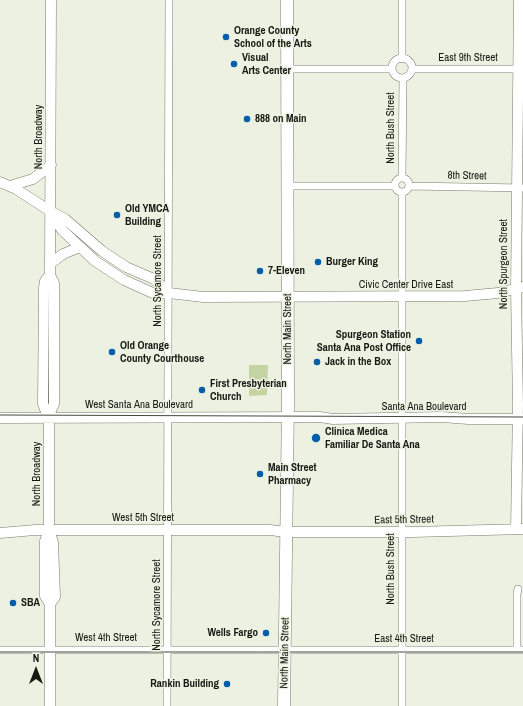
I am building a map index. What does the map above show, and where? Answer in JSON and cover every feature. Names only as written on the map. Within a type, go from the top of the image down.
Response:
[{"type":"main road","name":"North Broadway","points":[[50,706],[50,604],[55,596],[53,542],[49,530],[48,417],[43,404],[43,364],[44,288],[45,281],[50,275],[51,0]]},
{"type":"main road","name":"North Main Street","points":[[284,706],[288,418],[287,0]]},
{"type":"main road","name":"North Spurgeon Street","points":[[519,0],[521,69],[519,288],[520,529]]},
{"type":"main road","points":[[10,186],[33,178],[50,165]]},
{"type":"main road","points":[[0,182],[10,186],[50,212],[65,219],[102,251],[126,267],[154,279],[169,293]]},
{"type":"main road","name":"Civic Center Drive East","points":[[50,212],[62,230],[95,261],[124,280],[155,294],[169,293],[203,297],[465,296],[498,293],[519,288]]},
{"type":"main road","points":[[50,264],[63,254],[80,247]]},
{"type":"main road","name":"Santa Ana Boulevard","points":[[326,418],[442,417],[468,419],[520,419]]},
{"type":"main road","name":"West Santa Ana Boulevard","points":[[0,418],[326,418]]},
{"type":"main road","name":"East 5th Street","points":[[286,532],[402,532],[520,529]]},
{"type":"main road","name":"West 5th Street","points":[[0,533],[49,530],[270,530],[286,532]]},
{"type":"street","name":"North Sycamore Street","points":[[167,706],[169,0]]},
{"type":"street","points":[[402,0],[402,59]]},
{"type":"street","points":[[399,59],[402,59],[408,60],[412,66],[412,69],[408,76],[402,78],[395,75],[392,69],[394,63],[399,59]]},
{"type":"street","points":[[287,69],[392,69]]},
{"type":"street","name":"East 9th Street","points":[[412,69],[521,69]]},
{"type":"street","name":"North Bush Street","points":[[402,78],[402,178]]},
{"type":"street","points":[[402,178],[407,179],[410,186],[406,192],[402,193],[397,190],[395,186],[398,180],[402,178]]},
{"type":"street","points":[[288,186],[395,186]]},
{"type":"street","name":"8th Street","points":[[410,186],[520,187]]},
{"type":"street","name":"North Bush Street","points":[[402,193],[402,706]]},
{"type":"street","points":[[518,589],[520,650]]},
{"type":"street","name":"West 4th Street","points":[[0,650],[285,650]]},
{"type":"street","name":"East 4th Street","points":[[285,650],[520,650]]},
{"type":"green space","points":[[249,365],[268,365],[267,395],[249,396]]},
{"type":"tram line","points":[[0,415],[523,417]]},
{"type":"tram line","points":[[0,652],[523,652]]},
{"type":"place","name":"Orange County School of the Arts","points":[[226,37]]},
{"type":"place","name":"Visual Arts Center","points":[[234,64]]},
{"type":"place","name":"888 on Main","points":[[247,119]]},
{"type":"place","name":"Old YMCA Building","points":[[117,215]]},
{"type":"place","name":"Burger King","points":[[318,262]]},
{"type":"place","name":"7-Eleven","points":[[260,271]]},
{"type":"place","name":"Spurgeon Station Santa Ana Post Office","points":[[419,341]]},
{"type":"place","name":"Old Orange County Courthouse","points":[[112,352]]},
{"type":"place","name":"Jack in the Box","points":[[317,362]]},
{"type":"place","name":"First Presbyterian Church","points":[[202,390]]},
{"type":"place","name":"Clinica Medica Familiar De Santa Ana","points":[[316,438]]},
{"type":"place","name":"Main Street Pharmacy","points":[[260,474]]},
{"type":"place","name":"SBA","points":[[13,603]]},
{"type":"place","name":"Wells Fargo","points":[[266,633]]},
{"type":"place","name":"Rankin Building","points":[[227,684]]}]
